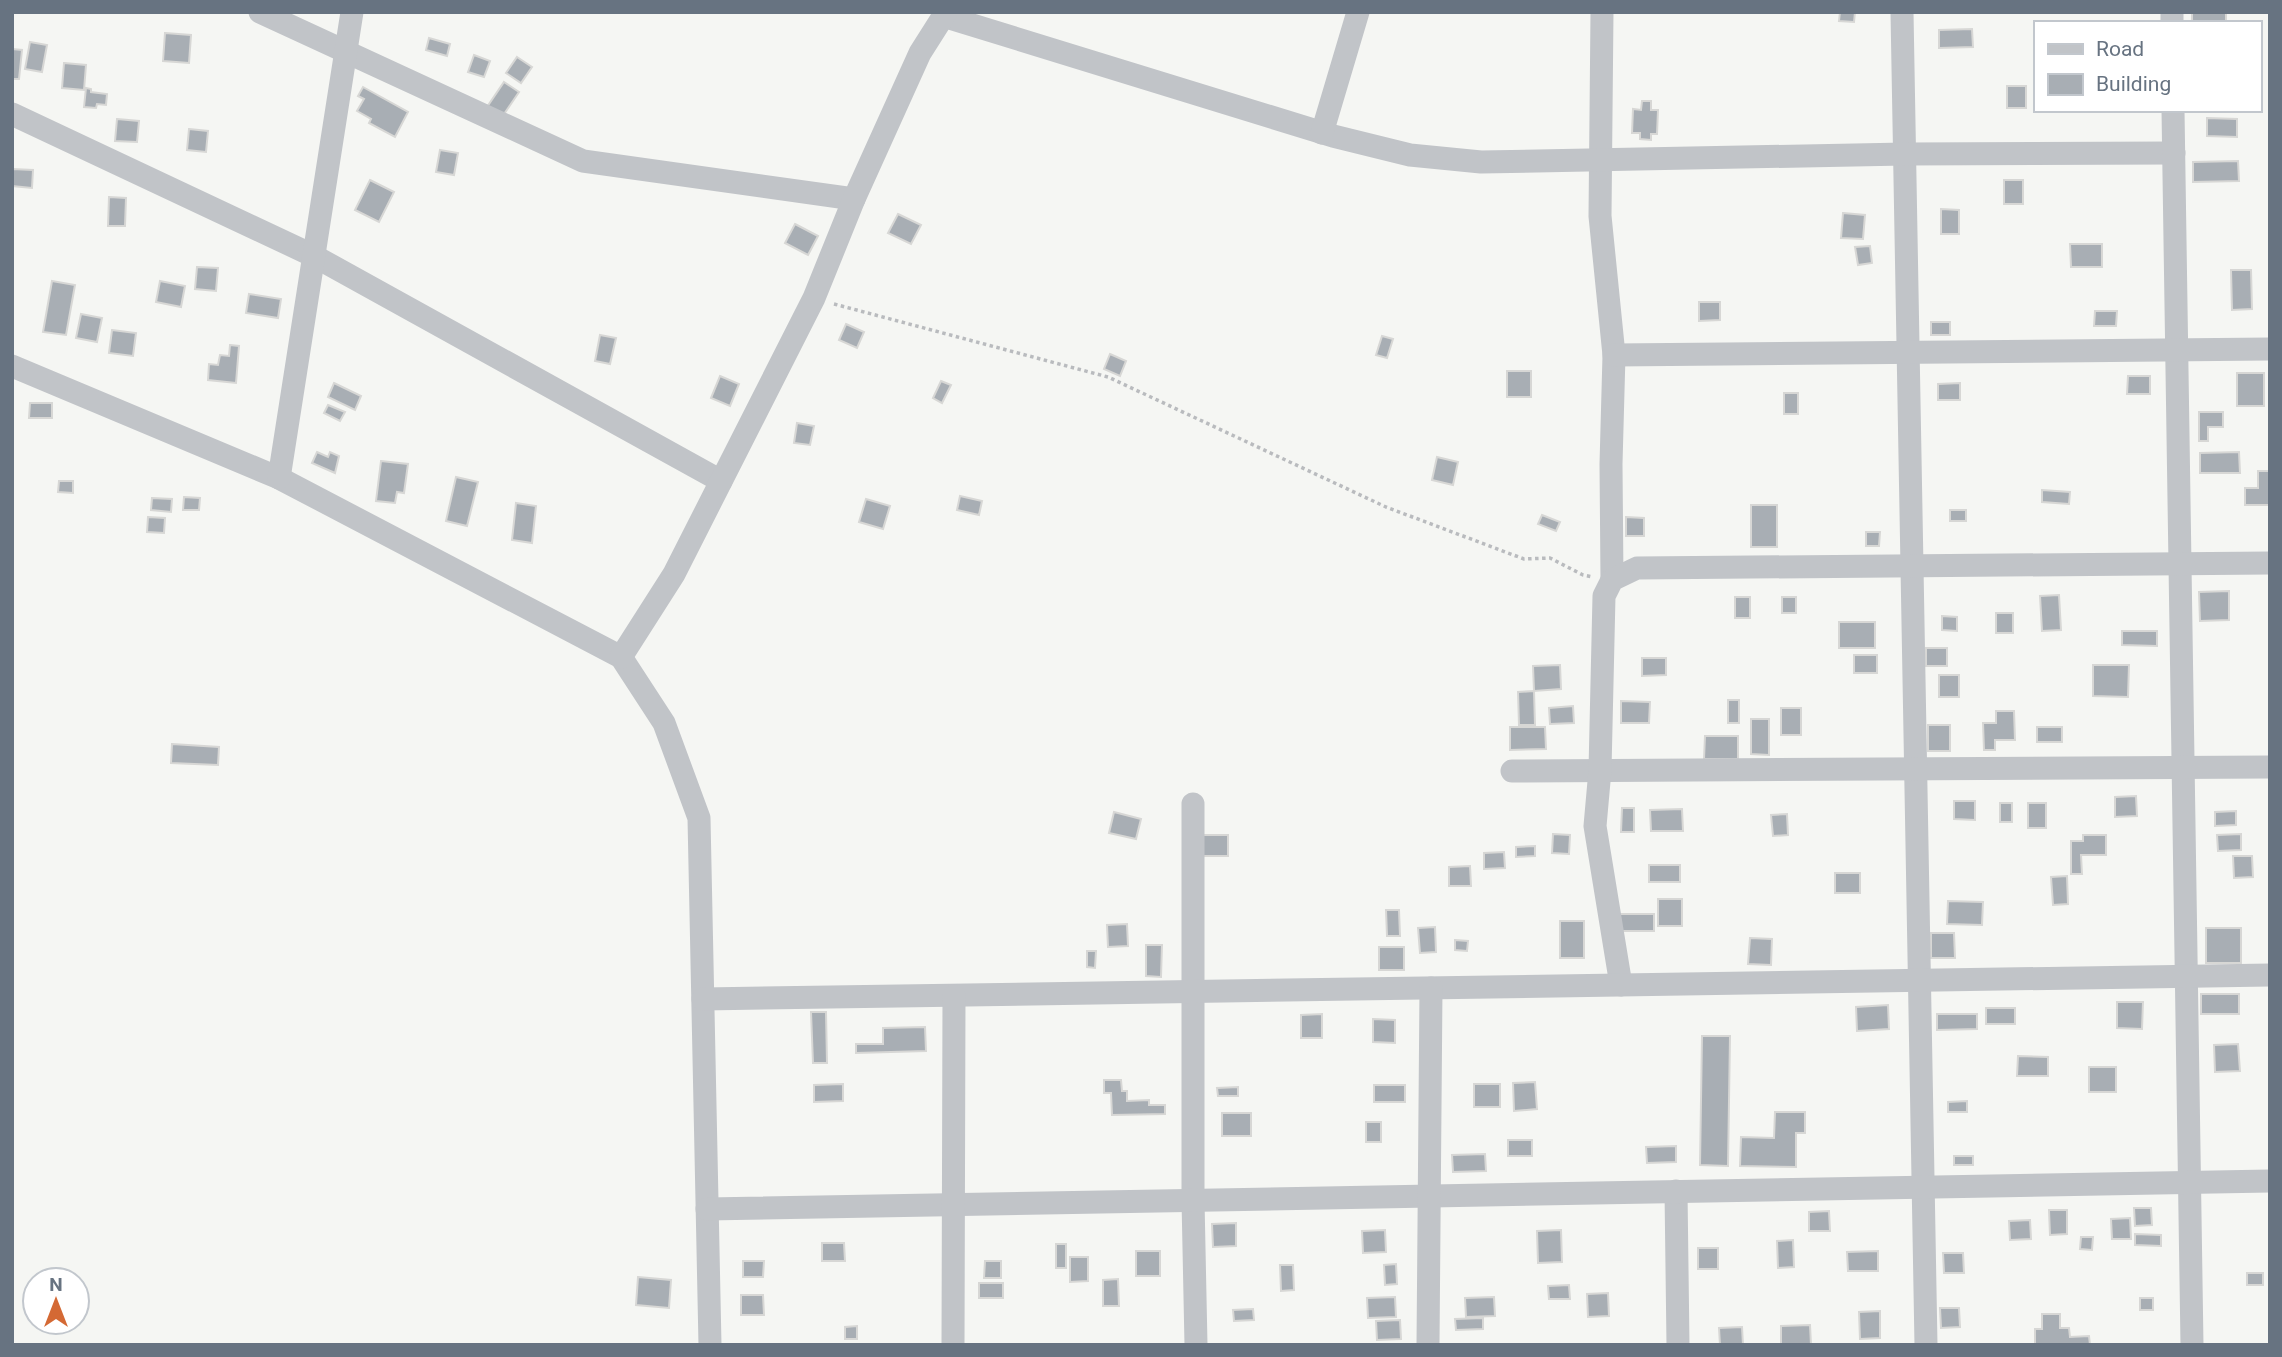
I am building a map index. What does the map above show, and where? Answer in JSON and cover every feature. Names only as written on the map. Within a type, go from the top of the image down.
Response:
[{"type":"street","points":[[260,12],[583,161],[854,200]]},
{"type":"street","points":[[279,478],[352,12]]},
{"type":"street","points":[[1322,133],[1358,12]]},
{"type":"street","points":[[1602,12],[1600,216],[1614,355],[1612,580],[1604,596],[1600,770],[1595,826],[1621,985]]},
{"type":"street","points":[[1902,12],[1926,1345]]},
{"type":"street","points":[[621,657],[674,574],[814,298],[854,200],[920,53],[944,14],[1322,133],[1410,155],[1481,162],[1905,154],[2174,153]]},
{"type":"street","points":[[2173,112],[2192,1345]]},
{"type":"street","points":[[12,114],[314,256],[721,481]]},
{"type":"street","points":[[1614,355],[2270,349]]},
{"type":"street","points":[[12,366],[279,478],[621,657],[664,723],[699,818],[709,1345]]},
{"type":"street","points":[[1612,580],[1637,568],[2270,563]]},
{"type":"street","points":[[1512,771],[2270,767]]},
{"type":"street","points":[[1193,804],[1193,1200],[1196,1345]]},
{"type":"street","points":[[703,999],[2270,975]]},
{"type":"street","points":[[1428,1345],[1431,988]]},
{"type":"street","points":[[953,1345],[954,996]]},
{"type":"street","points":[[707,1209],[2270,1181]]},
{"type":"street","points":[[1676,1191],[1678,1345]]},
{"type":"path","points":[[814,298],[1108,377],[1386,507],[1524,559],[1550,558],[1583,575],[1612,580]]},
{"type":"building","points":[[1840,12],[1855,12],[1854,22],[1839,21]]},
{"type":"building","points":[[2192,12],[2226,12],[2226,21],[2192,21]]},
{"type":"building","points":[[1972,29],[1973,47],[1939,48],[1939,30]]},
{"type":"building","points":[[165,33],[191,35],[189,63],[163,61]]},
{"type":"building","points":[[429,38],[450,44],[447,56],[426,50]]},
{"type":"building","points":[[30,42],[47,45],[42,72],[25,69]]},
{"type":"building","points":[[12,49],[22,50],[19,79],[12,79]]},
{"type":"building","points":[[474,55],[490,61],[484,77],[468,72]]},
{"type":"building","points":[[517,57],[532,67],[521,83],[506,73]]},
{"type":"building","points":[[64,63],[86,65],[84,90],[62,88]]},
{"type":"building","points":[[504,82],[519,92],[502,117],[487,107]]},
{"type":"building","points":[[2007,86],[2026,86],[2026,108],[2007,108]]},
{"type":"building","points":[[363,87],[408,112],[395,137],[369,123],[371,119],[357,111],[364,99],[358,96]]},
{"type":"building","points":[[86,88],[91,89],[91,92],[107,94],[106,105],[84,107]]},
{"type":"building","points":[[1642,101],[1651,101],[1651,110],[1658,110],[1657,134],[1651,134],[1651,140],[1640,139],[1640,133],[1632,133],[1633,109],[1641,110]]},
{"type":"building","points":[[2207,118],[2237,119],[2237,137],[2207,136]]},
{"type":"building","points":[[117,119],[139,121],[137,142],[115,141]]},
{"type":"building","points":[[189,129],[208,131],[206,152],[187,150]]},
{"type":"building","points":[[440,150],[458,153],[454,175],[436,172]]},
{"type":"building","points":[[2238,161],[2239,181],[2193,182],[2193,162]]},
{"type":"building","points":[[12,169],[33,170],[32,188],[12,186]]},
{"type":"building","points":[[370,180],[394,192],[379,222],[355,210]]},
{"type":"building","points":[[2004,180],[2023,180],[2023,204],[2004,204]]},
{"type":"building","points":[[109,197],[126,198],[125,226],[108,226]]},
{"type":"building","points":[[1941,209],[1959,210],[1959,234],[1941,234]]},
{"type":"building","points":[[1843,213],[1865,215],[1863,239],[1841,238]]},
{"type":"building","points":[[898,214],[921,225],[911,244],[888,233]]},
{"type":"building","points":[[795,224],[818,236],[808,255],[785,243]]},
{"type":"building","points":[[2070,244],[2102,244],[2102,267],[2071,267]]},
{"type":"building","points":[[1870,246],[1872,263],[1858,265],[1855,247]]},
{"type":"building","points":[[197,267],[218,268],[216,291],[195,289]]},
{"type":"building","points":[[2231,270],[2251,270],[2252,309],[2232,310]]},
{"type":"building","points":[[52,281],[75,285],[66,335],[43,332]]},
{"type":"building","points":[[160,281],[185,286],[181,307],[156,302]]},
{"type":"building","points":[[249,294],[281,299],[278,318],[246,313]]},
{"type":"building","points":[[1699,302],[1720,302],[1720,320],[1699,321]]},
{"type":"building","points":[[2095,311],[2117,311],[2116,326],[2094,326]]},
{"type":"building","points":[[81,314],[102,318],[97,342],[76,338]]},
{"type":"building","points":[[1931,322],[1950,322],[1950,335],[1931,335]]},
{"type":"building","points":[[846,324],[864,332],[857,348],[839,340]]},
{"type":"building","points":[[112,330],[136,333],[133,356],[109,353]]},
{"type":"building","points":[[600,335],[616,338],[610,364],[595,361]]},
{"type":"building","points":[[1382,336],[1393,339],[1387,358],[1376,355]]},
{"type":"building","points":[[230,345],[239,346],[236,383],[208,380],[209,364],[218,365],[220,355],[229,356]]},
{"type":"building","points":[[1110,354],[1126,361],[1120,376],[1104,369]]},
{"type":"building","points":[[1507,371],[1531,371],[1531,397],[1507,397]]},
{"type":"building","points":[[2237,373],[2264,373],[2264,406],[2237,406]]},
{"type":"building","points":[[720,376],[739,384],[730,406],[711,398]]},
{"type":"building","points":[[2128,376],[2150,376],[2150,394],[2127,394]]},
{"type":"building","points":[[941,381],[951,385],[942,403],[933,398]]},
{"type":"building","points":[[334,383],[361,396],[355,410],[328,397]]},
{"type":"building","points":[[1960,383],[1960,400],[1938,400],[1938,384]]},
{"type":"building","points":[[1784,393],[1798,393],[1798,414],[1784,414]]},
{"type":"building","points":[[30,403],[52,403],[52,418],[29,418]]},
{"type":"building","points":[[328,405],[345,412],[340,421],[324,413]]},
{"type":"building","points":[[2199,412],[2223,412],[2223,427],[2208,427],[2208,441],[2199,441]]},
{"type":"building","points":[[797,423],[814,426],[810,445],[794,443]]},
{"type":"building","points":[[317,452],[328,457],[330,452],[339,456],[335,473],[312,463]]},
{"type":"building","points":[[2239,452],[2240,473],[2200,473],[2200,453]]},
{"type":"building","points":[[1437,457],[1458,462],[1453,485],[1432,480]]},
{"type":"building","points":[[381,461],[408,464],[404,493],[397,492],[395,503],[376,501]]},
{"type":"building","points":[[2258,471],[2270,471],[2270,505],[2245,505],[2245,488],[2258,488]]},
{"type":"building","points":[[456,477],[478,482],[467,526],[446,521]]},
{"type":"building","points":[[59,481],[73,481],[73,493],[58,492]]},
{"type":"building","points":[[2042,490],[2070,492],[2069,504],[2042,502]]},
{"type":"building","points":[[960,496],[982,501],[979,515],[957,510]]},
{"type":"building","points":[[184,497],[200,498],[199,510],[183,510]]},
{"type":"building","points":[[152,498],[172,499],[171,512],[151,510]]},
{"type":"building","points":[[866,499],[890,506],[883,529],[859,522]]},
{"type":"building","points":[[516,503],[536,506],[532,543],[512,540]]},
{"type":"building","points":[[1751,505],[1777,505],[1777,547],[1751,547]]},
{"type":"building","points":[[1950,510],[1966,510],[1966,521],[1950,521]]},
{"type":"building","points":[[1542,515],[1560,522],[1556,531],[1538,524]]},
{"type":"building","points":[[148,517],[165,518],[164,533],[147,532]]},
{"type":"building","points":[[1626,517],[1644,518],[1644,536],[1626,536]]},
{"type":"building","points":[[1866,532],[1880,532],[1879,546],[1866,546]]},
{"type":"building","points":[[2229,591],[2229,620],[2200,621],[2199,592]]},
{"type":"building","points":[[2059,595],[2061,630],[2042,631],[2040,596]]},
{"type":"building","points":[[1735,597],[1750,597],[1750,618],[1735,618]]},
{"type":"building","points":[[1782,597],[1796,597],[1796,613],[1782,613]]},
{"type":"building","points":[[1996,613],[2013,613],[2013,633],[1996,633]]},
{"type":"building","points":[[1942,616],[1957,617],[1957,631],[1942,630]]},
{"type":"building","points":[[1839,622],[1875,622],[1875,648],[1839,648]]},
{"type":"building","points":[[2122,631],[2157,631],[2157,646],[2122,645]]},
{"type":"building","points":[[1926,648],[1947,648],[1947,666],[1926,666]]},
{"type":"building","points":[[1854,655],[1877,655],[1877,673],[1854,673]]},
{"type":"building","points":[[1642,658],[1666,658],[1666,675],[1642,676]]},
{"type":"building","points":[[1560,665],[1561,689],[1534,691],[1533,666]]},
{"type":"building","points":[[2093,665],[2129,665],[2128,697],[2093,696]]},
{"type":"building","points":[[1939,675],[1959,675],[1959,697],[1939,697]]},
{"type":"building","points":[[1534,691],[1535,725],[1519,725],[1518,692]]},
{"type":"building","points":[[1728,700],[1739,700],[1739,723],[1728,723]]},
{"type":"building","points":[[1621,701],[1650,702],[1649,723],[1621,723]]},
{"type":"building","points":[[1573,706],[1574,723],[1550,724],[1549,708]]},
{"type":"building","points":[[1781,708],[1801,708],[1801,735],[1781,735]]},
{"type":"building","points":[[1996,711],[2014,711],[2015,740],[1995,740],[1995,750],[1984,750],[1983,723],[1996,723]]},
{"type":"building","points":[[1751,719],[1769,719],[1769,755],[1751,754]]},
{"type":"building","points":[[1928,725],[1950,725],[1950,751],[1928,751]]},
{"type":"building","points":[[1510,727],[1545,727],[1546,749],[1510,750]]},
{"type":"building","points":[[2037,727],[2062,727],[2062,742],[2037,742]]},
{"type":"building","points":[[1705,736],[1738,736],[1738,759],[1704,759]]},
{"type":"building","points":[[172,744],[219,747],[218,765],[171,763]]},
{"type":"building","points":[[2136,796],[2137,816],[2115,817],[2115,797]]},
{"type":"building","points":[[1954,801],[1975,801],[1975,820],[1954,819]]},
{"type":"building","points":[[2000,803],[2012,803],[2012,822],[2000,822]]},
{"type":"building","points":[[2028,803],[2046,803],[2046,828],[2028,828]]},
{"type":"building","points":[[1622,808],[1634,808],[1634,832],[1621,832]]},
{"type":"building","points":[[1682,809],[1683,831],[1651,831],[1650,810]]},
{"type":"building","points":[[2236,811],[2236,825],[2215,826],[2215,812]]},
{"type":"building","points":[[1114,812],[1141,819],[1136,839],[1109,833]]},
{"type":"building","points":[[1787,814],[1788,835],[1773,836],[1771,815]]},
{"type":"building","points":[[1553,834],[1570,835],[1569,854],[1552,853]]},
{"type":"building","points":[[2241,834],[2241,850],[2218,851],[2217,835]]},
{"type":"building","points":[[1200,835],[1228,835],[1228,856],[1200,856]]},
{"type":"building","points":[[2083,835],[2106,835],[2106,855],[2081,855],[2082,874],[2071,874],[2071,841],[2083,841]]},
{"type":"building","points":[[1535,846],[1535,856],[1516,857],[1516,847]]},
{"type":"building","points":[[1504,852],[1505,868],[1484,869],[1484,853]]},
{"type":"building","points":[[2233,856],[2252,856],[2253,877],[2234,878]]},
{"type":"building","points":[[1649,865],[1680,865],[1680,882],[1649,882]]},
{"type":"building","points":[[1470,866],[1471,886],[1449,886],[1449,867]]},
{"type":"building","points":[[1835,873],[1860,873],[1860,893],[1835,893]]},
{"type":"building","points":[[2067,876],[2068,904],[2053,905],[2051,877]]},
{"type":"building","points":[[1658,899],[1682,899],[1682,926],[1658,926]]},
{"type":"building","points":[[1948,901],[1983,902],[1982,925],[1947,924]]},
{"type":"building","points":[[1386,910],[1399,910],[1400,936],[1387,936]]},
{"type":"building","points":[[1620,914],[1654,914],[1654,931],[1620,931]]},
{"type":"building","points":[[1560,921],[1584,921],[1584,958],[1560,958]]},
{"type":"building","points":[[1127,924],[1128,946],[1108,947],[1107,925]]},
{"type":"building","points":[[1435,927],[1436,952],[1420,953],[1418,928]]},
{"type":"building","points":[[2206,928],[2241,928],[2241,963],[2206,963]]},
{"type":"building","points":[[1931,933],[1954,933],[1955,958],[1931,958]]},
{"type":"building","points":[[1750,938],[1772,939],[1771,965],[1748,964]]},
{"type":"building","points":[[1455,940],[1468,941],[1467,951],[1455,950]]},
{"type":"building","points":[[1146,945],[1162,945],[1161,977],[1146,976]]},
{"type":"building","points":[[1379,947],[1404,947],[1404,970],[1379,970]]},
{"type":"building","points":[[1087,951],[1096,951],[1095,968],[1087,967]]},
{"type":"building","points":[[2201,994],[2239,994],[2239,1014],[2201,1014]]},
{"type":"building","points":[[2117,1002],[2143,1002],[2142,1029],[2117,1028]]},
{"type":"building","points":[[1888,1005],[1889,1029],[1857,1031],[1856,1007]]},
{"type":"building","points":[[1986,1008],[2015,1008],[2015,1024],[1986,1024]]},
{"type":"building","points":[[811,1012],[826,1012],[827,1063],[813,1063]]},
{"type":"building","points":[[1322,1014],[1322,1038],[1301,1038],[1301,1015]]},
{"type":"building","points":[[1937,1014],[1977,1014],[1977,1029],[1937,1030]]},
{"type":"building","points":[[1373,1019],[1395,1020],[1395,1043],[1373,1042]]},
{"type":"building","points":[[925,1027],[926,1051],[856,1053],[856,1044],[883,1044],[883,1028]]},
{"type":"building","points":[[1702,1036],[1730,1036],[1728,1166],[1700,1165]]},
{"type":"building","points":[[2238,1044],[2240,1071],[2215,1072],[2214,1045]]},
{"type":"building","points":[[2018,1056],[2048,1057],[2048,1076],[2017,1076]]},
{"type":"building","points":[[2089,1067],[2116,1067],[2116,1092],[2089,1092]]},
{"type":"building","points":[[1104,1080],[1121,1080],[1122,1091],[1127,1091],[1127,1101],[1149,1100],[1149,1105],[1165,1105],[1165,1114],[1112,1115],[1111,1093],[1104,1093]]},
{"type":"building","points":[[1535,1082],[1537,1109],[1514,1111],[1513,1083]]},
{"type":"building","points":[[843,1084],[843,1101],[814,1102],[814,1085]]},
{"type":"building","points":[[1474,1084],[1500,1084],[1500,1107],[1474,1107]]},
{"type":"building","points":[[1374,1085],[1405,1085],[1405,1102],[1374,1102]]},
{"type":"building","points":[[1238,1087],[1238,1096],[1218,1096],[1217,1088]]},
{"type":"building","points":[[1967,1101],[1967,1112],[1948,1112],[1948,1102]]},
{"type":"building","points":[[1775,1112],[1805,1112],[1805,1133],[1796,1133],[1796,1167],[1740,1166],[1741,1137],[1774,1138]]},
{"type":"building","points":[[1222,1113],[1251,1113],[1251,1136],[1222,1136]]},
{"type":"building","points":[[1366,1122],[1381,1122],[1381,1142],[1366,1142]]},
{"type":"building","points":[[1508,1140],[1532,1140],[1532,1156],[1508,1156]]},
{"type":"building","points":[[1676,1146],[1676,1162],[1647,1163],[1646,1147]]},
{"type":"building","points":[[1485,1154],[1486,1171],[1453,1172],[1452,1155]]},
{"type":"building","points":[[1954,1156],[1973,1156],[1973,1165],[1954,1165]]},
{"type":"building","points":[[2134,1208],[2151,1208],[2152,1225],[2135,1226]]},
{"type":"building","points":[[2049,1210],[2067,1210],[2067,1234],[2050,1235]]},
{"type":"building","points":[[1829,1211],[1830,1231],[1809,1231],[1809,1212]]},
{"type":"building","points":[[2130,1218],[2131,1239],[2112,1239],[2111,1219]]},
{"type":"building","points":[[2030,1220],[2031,1239],[2010,1240],[2009,1221]]},
{"type":"building","points":[[1236,1223],[1236,1246],[1213,1247],[1212,1224]]},
{"type":"building","points":[[1385,1230],[1386,1252],[1363,1253],[1362,1231]]},
{"type":"building","points":[[1561,1230],[1562,1262],[1538,1263],[1537,1231]]},
{"type":"building","points":[[2135,1234],[2161,1235],[2161,1246],[2135,1245]]},
{"type":"building","points":[[2081,1237],[2093,1237],[2092,1250],[2080,1249]]},
{"type":"building","points":[[1793,1240],[1794,1267],[1778,1268],[1777,1241]]},
{"type":"building","points":[[822,1243],[844,1243],[845,1261],[822,1261]]},
{"type":"building","points":[[1056,1244],[1066,1244],[1066,1268],[1056,1268]]},
{"type":"building","points":[[1698,1248],[1718,1248],[1718,1269],[1698,1269]]},
{"type":"building","points":[[1136,1251],[1160,1251],[1160,1276],[1136,1276]]},
{"type":"building","points":[[1878,1251],[1878,1271],[1848,1271],[1847,1252]]},
{"type":"building","points":[[1943,1253],[1963,1253],[1964,1273],[1944,1273]]},
{"type":"building","points":[[1070,1257],[1088,1257],[1088,1281],[1070,1282]]},
{"type":"building","points":[[743,1261],[764,1261],[763,1277],[743,1277]]},
{"type":"building","points":[[985,1261],[1001,1261],[1001,1278],[984,1278]]},
{"type":"building","points":[[1396,1264],[1397,1284],[1385,1285],[1384,1265]]},
{"type":"building","points":[[1280,1265],[1293,1265],[1294,1290],[1281,1291]]},
{"type":"building","points":[[2247,1273],[2263,1273],[2263,1285],[2247,1285]]},
{"type":"building","points":[[638,1277],[671,1280],[669,1308],[636,1305]]},
{"type":"building","points":[[1118,1279],[1119,1306],[1103,1306],[1103,1280]]},
{"type":"building","points":[[979,1283],[1003,1283],[1003,1298],[979,1298]]},
{"type":"building","points":[[1569,1285],[1570,1299],[1549,1299],[1548,1286]]},
{"type":"building","points":[[1608,1293],[1609,1316],[1588,1317],[1587,1294]]},
{"type":"building","points":[[741,1295],[763,1295],[764,1315],[741,1315]]},
{"type":"building","points":[[1395,1297],[1396,1317],[1368,1318],[1367,1298]]},
{"type":"building","points":[[1494,1297],[1495,1316],[1466,1317],[1465,1298]]},
{"type":"building","points":[[2140,1298],[2153,1298],[2153,1310],[2140,1310]]},
{"type":"building","points":[[1940,1308],[1959,1308],[1960,1327],[1941,1328]]},
{"type":"building","points":[[1253,1309],[1254,1320],[1234,1321],[1233,1310]]},
{"type":"building","points":[[1880,1311],[1880,1338],[1860,1339],[1859,1312]]},
{"type":"building","points":[[2042,1314],[2060,1314],[2060,1328],[2069,1328],[2070,1337],[2089,1336],[2090,1345],[2035,1345],[2035,1329],[2042,1329]]},
{"type":"building","points":[[1483,1318],[1483,1329],[1456,1330],[1455,1319]]},
{"type":"building","points":[[1400,1320],[1401,1339],[1377,1340],[1376,1321]]},
{"type":"building","points":[[1810,1325],[1811,1345],[1781,1345],[1781,1326]]},
{"type":"building","points":[[857,1326],[857,1339],[845,1339],[845,1327]]},
{"type":"building","points":[[1742,1327],[1743,1345],[1720,1345],[1719,1328]]}]
